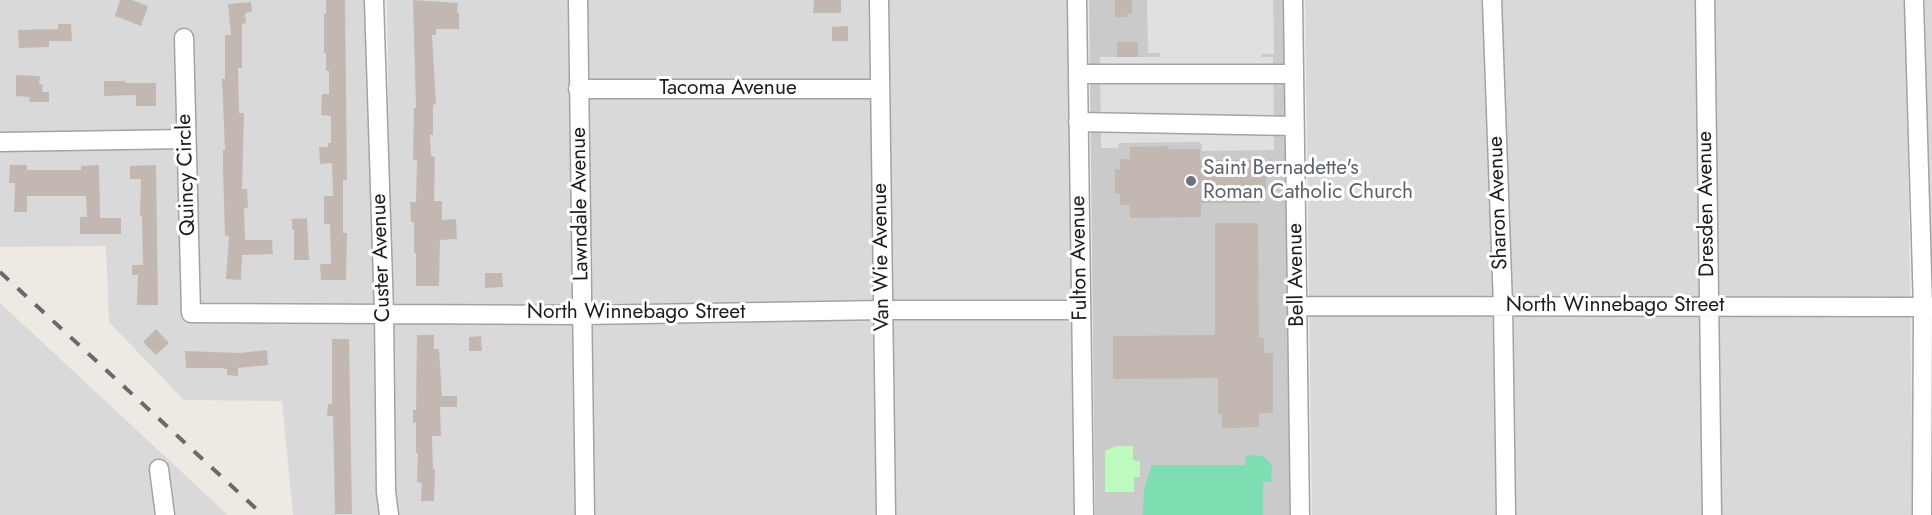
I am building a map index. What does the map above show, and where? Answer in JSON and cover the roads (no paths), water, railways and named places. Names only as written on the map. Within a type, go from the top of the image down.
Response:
[{"type":"street","name":"Custer Avenue","points":[[374,0],[384,312],[386,492],[389,515]]},
{"type":"street","name":"Lawndale Avenue","points":[[578,0],[585,515]]},
{"type":"street","name":"Van Wie Avenue","points":[[879,0],[886,515]]},
{"type":"street","name":"Fulton Avenue","points":[[1077,0],[1084,515]]},
{"type":"street","name":"Bell Avenue","points":[[1293,0],[1300,515]]},
{"type":"street","name":"Sharon Avenue","points":[[1492,0],[1503,306],[1506,515]]},
{"type":"street","name":"Dresden Avenue","points":[[1705,0],[1712,515]]},
{"type":"street","points":[[1914,0],[1928,308],[1922,515]]},
{"type":"street","name":"Quincy Circle","points":[[184,38],[191,313]]},
{"type":"street","points":[[1078,74],[1294,74]]},
{"type":"street","name":"Tacoma Avenue","points":[[578,89],[879,88]]},
{"type":"street","points":[[1078,122],[1294,126]]},
{"type":"street","points":[[0,142],[186,139]]},
{"type":"street","name":"North Winnebago Street","points":[[1297,306],[1928,308]]},
{"type":"street","name":"North Winnebago Street","points":[[191,313],[384,312],[584,315],[883,310],[1081,310]]},
{"type":"street","points":[[159,469],[165,515]]},
{"type":"railway","points":[[0,272],[263,515]]},
{"type":"place","name":"Saint Bernadette's Roman Catholic Church","points":[[1191,181]]}]
